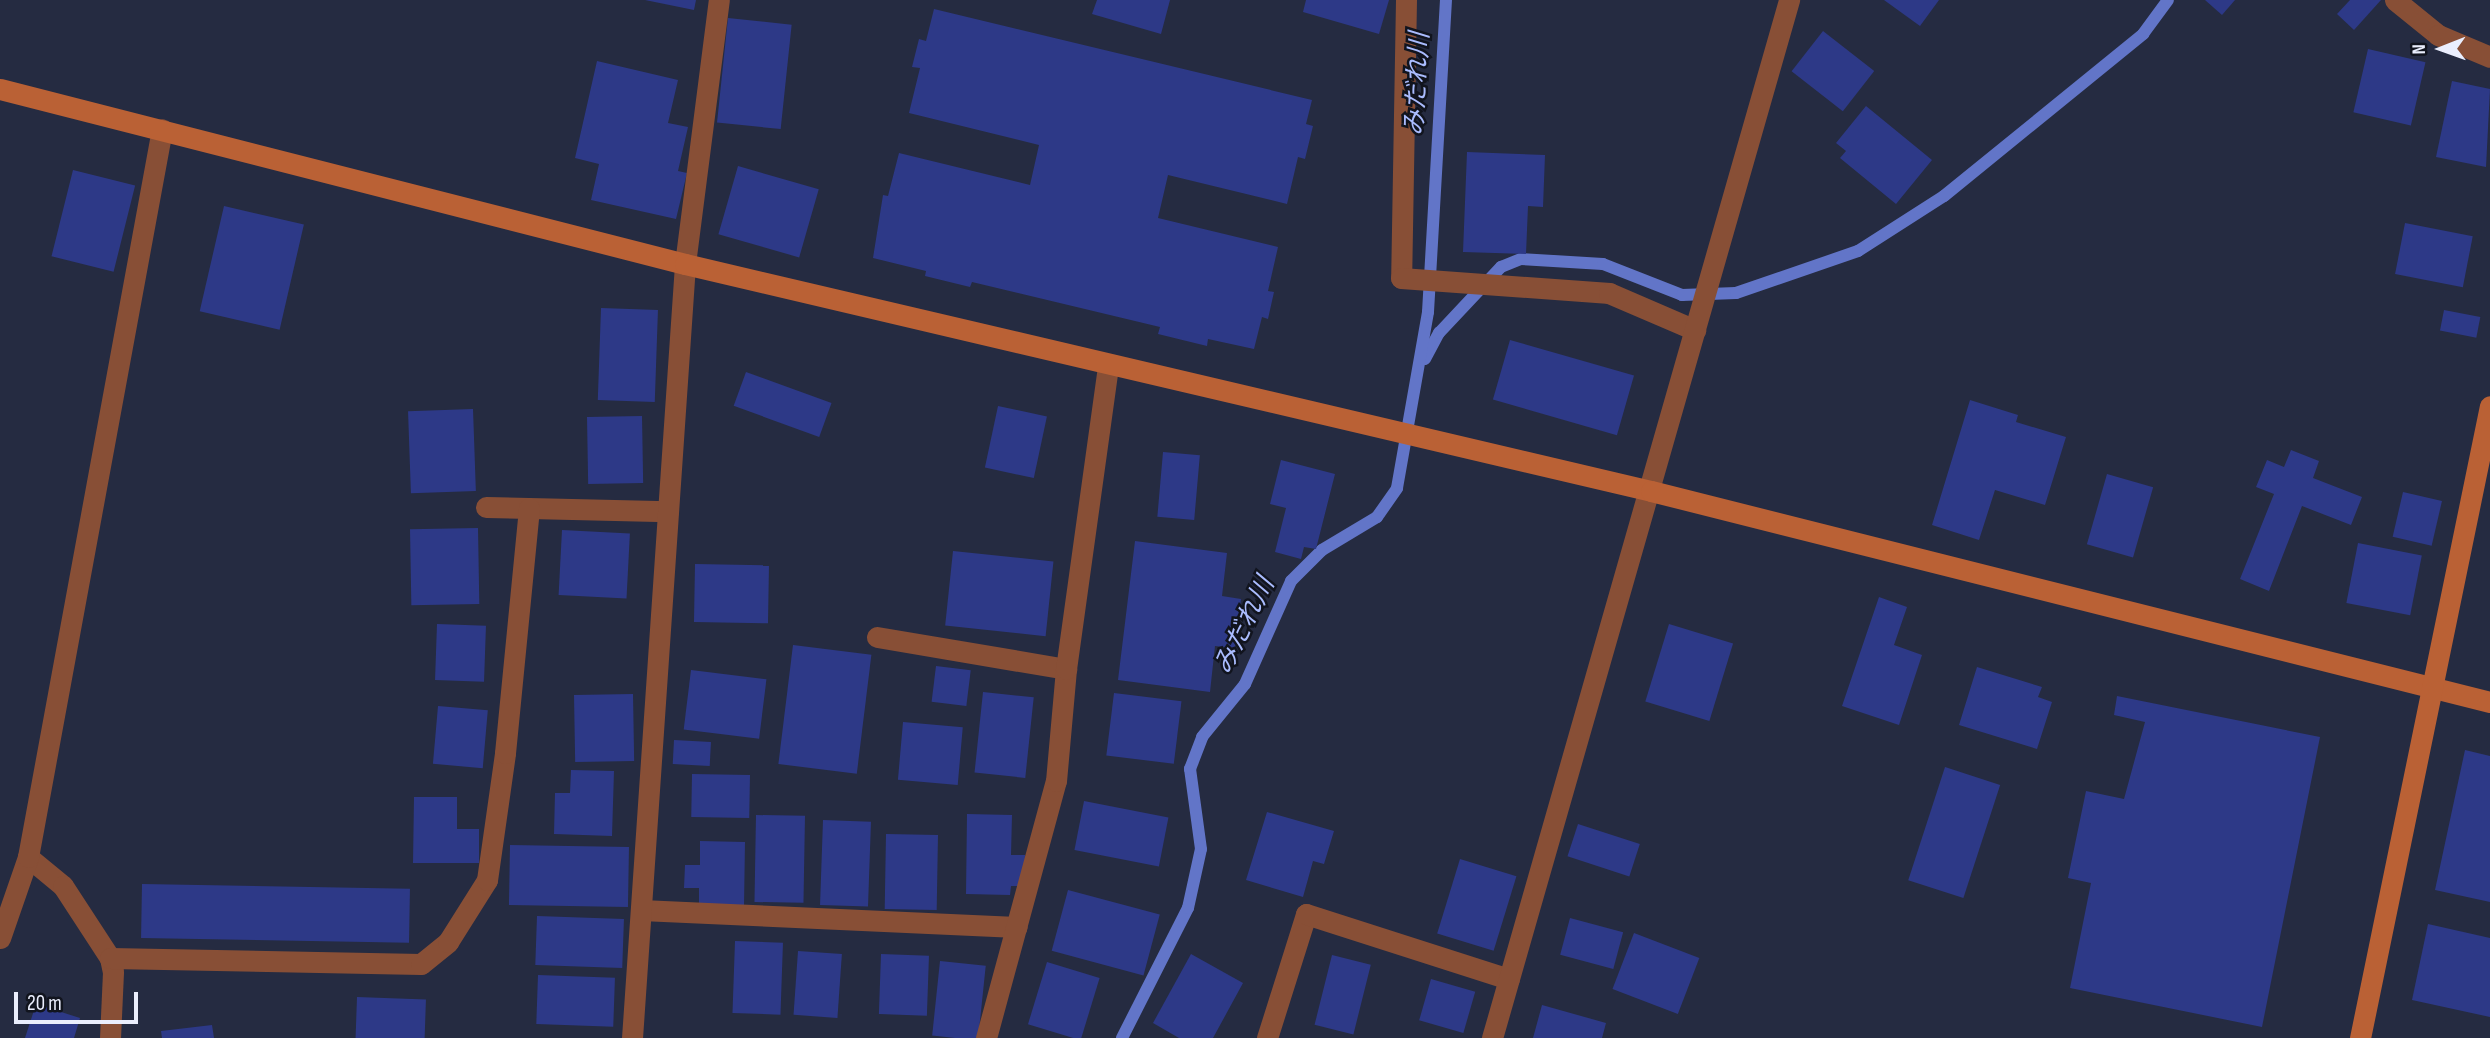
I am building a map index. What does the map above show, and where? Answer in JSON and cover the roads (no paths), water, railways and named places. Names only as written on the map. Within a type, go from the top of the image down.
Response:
[{"type":"street","points":[[632,1038],[685,264],[719,0]]},
{"type":"street","points":[[1406,0],[1401,278],[1609,293],[1695,330]]},
{"type":"street","points":[[1492,1038],[1651,491],[1789,0]]},
{"type":"street","points":[[2395,0],[2438,35],[2490,57]]},
{"type":"street","points":[[0,89],[685,264],[1108,367],[1651,491],[2490,702]]},
{"type":"street","points":[[0,937],[27,857],[162,129]]},
{"type":"street","points":[[986,1038],[1056,780],[1066,669],[1108,367]]},
{"type":"street","points":[[2360,1038],[2490,406]]},
{"type":"street","points":[[486,507],[668,511]]},
{"type":"street","points":[[110,958],[421,964],[448,942],[487,880],[505,753],[529,508]]},
{"type":"street","points":[[877,637],[1066,669]]},
{"type":"street","points":[[27,857],[63,886],[110,958],[114,972],[110,1038]]},
{"type":"street","points":[[641,910],[1017,927]]},
{"type":"street","points":[[1267,1038],[1306,914],[1509,979]]},
{"type":"waterway","name":"みだれ川","points":[[1122,1038],[1188,908],[1201,849],[1190,769],[1202,737],[1245,684],[1291,581],[1322,550],[1377,517],[1397,488],[1428,312],[1446,0]]},
{"type":"waterway","points":[[1425,359],[1439,333],[1501,267],[1521,259],[1603,264],[1682,295],[1736,293],[1858,251],[1944,196],[2143,34],[2168,0]]}]
